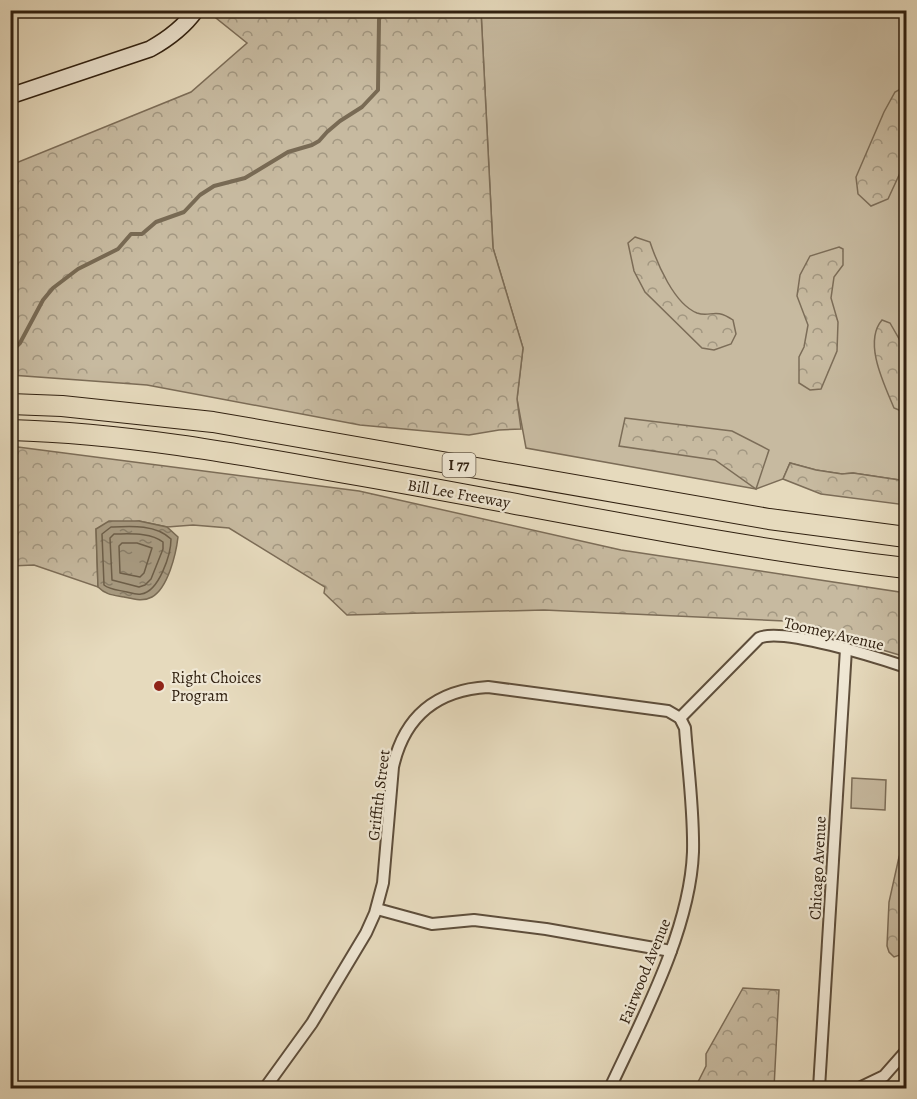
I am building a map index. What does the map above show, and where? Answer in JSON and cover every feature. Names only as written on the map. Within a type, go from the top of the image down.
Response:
[{"type":"highway","name":"Bill Lee Freeway","points":[[10,404],[62,406],[213,422],[769,519],[906,537]]},
{"type":"highway","name":"Bill Lee Freeway","points":[[10,430],[97,435],[215,450],[757,547],[906,568]]},
{"type":"street","points":[[10,96],[150,49],[181,28],[196,10]]},
{"type":"street","name":"Toomey Avenue","points":[[680,718],[759,638],[766,634],[846,649],[906,667]]},
{"type":"street","name":"Chicago Avenue","points":[[819,1089],[846,649]]},
{"type":"street","name":"Griffith Street","points":[[265,1089],[312,1023],[366,933],[377,909],[383,883],[393,767],[397,750],[414,720],[435,702],[460,691],[478,687],[497,687],[668,711],[680,718]]},
{"type":"street","name":"Fairwood Avenue","points":[[610,1089],[671,951],[685,903],[693,851],[685,728],[680,718]]},
{"type":"street","points":[[377,909],[432,924],[474,920],[546,928],[671,951]]},
{"type":"street","points":[[859,1089],[884,1076],[906,1051]]},
{"type":"green space","points":[[220,11],[481,11],[493,248],[523,348],[517,399],[521,429],[469,435],[360,425],[147,385],[11,375],[11,165],[191,92],[247,43],[216,18]]},
{"type":"green space","points":[[481,11],[906,11],[906,481],[816,470],[790,463],[783,479],[756,489],[526,448],[517,399],[523,348],[493,248]]},
{"type":"green space","points":[[906,86],[906,160],[888,199],[871,206],[858,194],[856,177],[884,112],[895,92]]},
{"type":"green space","points":[[635,237],[650,242],[667,282],[689,308],[697,313],[717,313],[733,320],[736,334],[731,344],[714,350],[702,348],[645,292],[634,271],[628,243]]},
{"type":"green space","points":[[839,247],[843,249],[843,265],[834,277],[831,298],[838,322],[837,351],[821,389],[810,390],[799,383],[799,357],[804,347],[808,325],[797,296],[800,275],[810,256]]},
{"type":"green space","points":[[882,320],[890,323],[906,351],[906,413],[894,408],[877,363],[874,340]]},
{"type":"green space","points":[[625,418],[732,431],[769,450],[756,489],[715,460],[619,446]]},
{"type":"green space","points":[[10,446],[359,491],[621,550],[906,593],[906,657],[785,621],[544,610],[347,615],[324,593],[325,587],[229,528],[193,525],[167,527],[139,521],[96,529],[98,587],[34,565],[11,566]]},
{"type":"green space","points":[[790,463],[816,470],[906,481],[906,505],[821,494],[783,479]]},
{"type":"green space","points":[[852,778],[886,780],[885,810],[851,808]]},
{"type":"green space","points":[[906,840],[906,945],[900,955],[894,957],[887,946],[889,902],[899,857]]},
{"type":"green space","points":[[743,988],[779,990],[774,1088],[695,1088],[706,1066],[706,1054]]},
{"type":"water","points":[[109,521],[139,521],[167,527],[178,537],[167,579],[158,593],[149,599],[131,599],[104,592],[98,587],[96,529]]},
{"type":"waterway","points":[[10,353],[20,343],[43,300],[53,288],[78,269],[118,249],[131,234],[142,234],[156,222],[184,212],[200,195],[214,186],[245,178],[288,152],[312,145],[340,121],[362,107],[378,90],[381,10]]},
{"type":"place","name":"Right Choices Program","points":[[159,686]]}]
